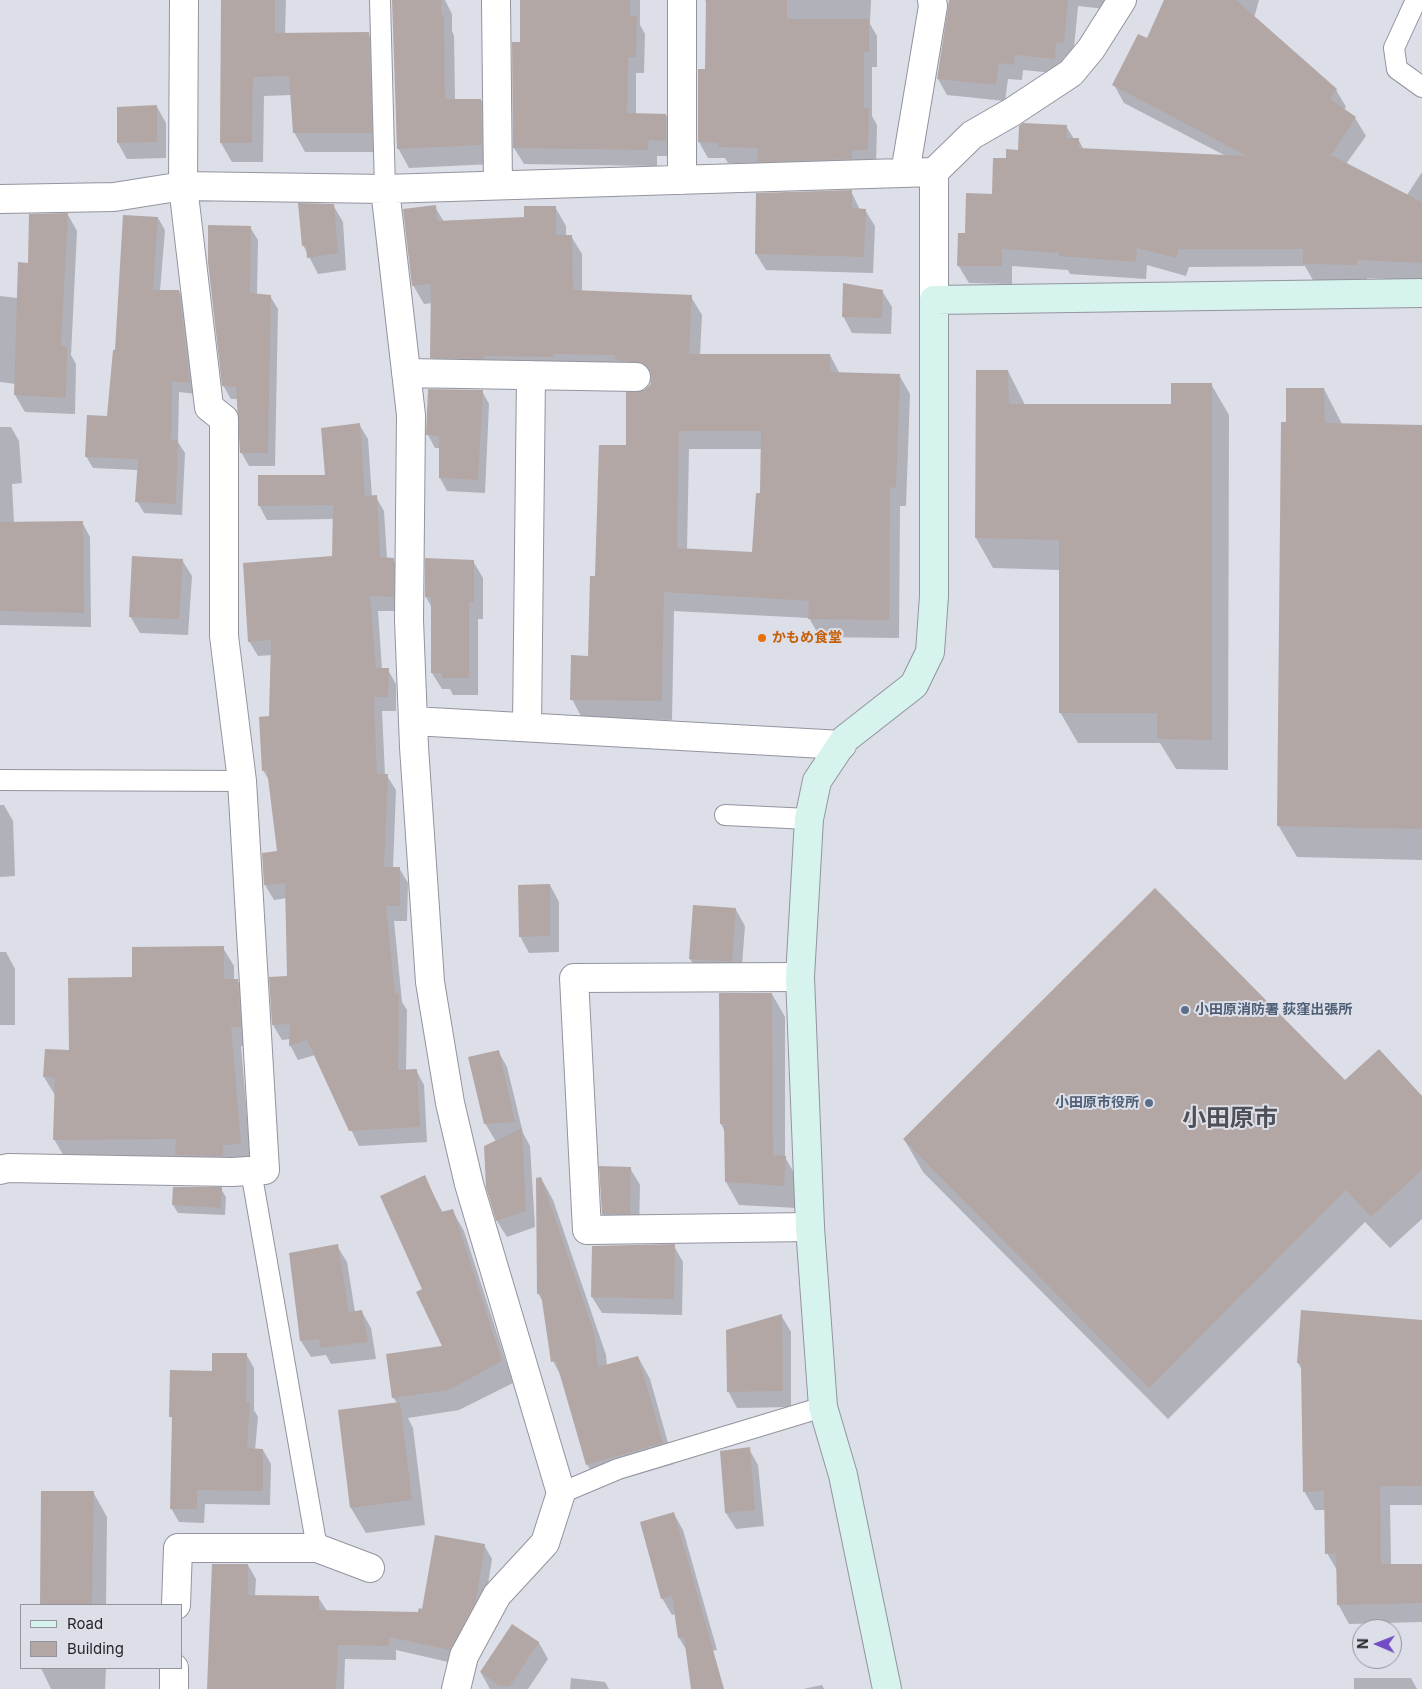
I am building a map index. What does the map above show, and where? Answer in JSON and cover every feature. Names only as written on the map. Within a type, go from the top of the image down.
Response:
[{"type":"street","points":[[0,1170],[8,1168],[265,1170],[242,781],[224,636],[224,420],[209,407],[183,186],[184,0]]},
{"type":"street","points":[[496,0],[498,186]]},
{"type":"street","points":[[682,0],[682,180]]},
{"type":"street","points":[[905,173],[933,6],[932,0]]},
{"type":"street","points":[[0,199],[114,197],[183,186],[385,189],[934,172],[972,134],[1071,73],[1091,49],[1122,0]]},
{"type":"street","points":[[887,1689],[843,1475],[822,1407],[810,1227],[800,977],[810,820],[817,781],[845,739],[914,685],[930,652],[934,596],[934,172]]},
{"type":"street","points":[[385,189],[411,415],[409,620],[413,721],[430,982],[450,1103],[469,1184],[561,1493],[545,1543],[497,1595],[464,1656],[456,1689]]},
{"type":"street","points":[[934,300],[1422,293]]},
{"type":"street","points":[[406,372],[636,376]]},
{"type":"street","points":[[527,727],[531,375]]},
{"type":"street","points":[[413,721],[842,745]]},
{"type":"street","points":[[800,977],[574,978],[587,1230],[810,1227]]},
{"type":"street","points":[[176,1604],[178,1548],[317,1548],[370,1568]]},
{"type":"street","points":[[174,1669],[174,1689]]},
{"type":"lane","points":[[380,0],[385,189]]},
{"type":"lane","points":[[1416,0],[1394,48],[1397,69],[1422,87]]},
{"type":"lane","points":[[0,780],[242,781]]},
{"type":"lane","points":[[725,815],[810,820]]},
{"type":"lane","points":[[251,1171],[317,1548]]},
{"type":"lane","points":[[561,1493],[618,1469],[822,1407]]},
{"type":"building","points":[[221,0],[275,0],[275,33],[369,32],[372,133],[293,133],[289,76],[253,77],[252,143],[220,143]]},
{"type":"building","points":[[392,0],[441,0],[441,15],[444,15],[445,99],[481,99],[482,145],[397,149]]},
{"type":"building","points":[[520,0],[630,0],[630,16],[637,16],[636,57],[628,57],[627,113],[666,114],[666,141],[649,140],[648,150],[513,148],[512,42],[520,42]]},
{"type":"building","points":[[706,0],[787,0],[787,19],[869,19],[869,52],[864,52],[864,108],[869,108],[868,150],[852,150],[852,159],[757,162],[758,148],[718,147],[718,143],[698,142],[698,69],[705,69]]},
{"type":"building","points":[[949,0],[1068,0],[1064,43],[1056,42],[1055,59],[1015,55],[1014,65],[999,63],[996,85],[937,79]]},
{"type":"building","points":[[1164,0],[1236,0],[1337,89],[1330,99],[1356,117],[1331,155],[1422,202],[1422,263],[1357,260],[1357,265],[1303,264],[1303,249],[1179,249],[1176,258],[1137,248],[1136,262],[1059,256],[1059,253],[1002,249],[1002,266],[957,266],[958,233],[965,233],[966,193],[992,194],[993,158],[1006,158],[1006,149],[1018,150],[1019,126],[1023,123],[1067,125],[1066,138],[1079,138],[1079,148],[1247,156],[1112,85],[1138,34],[1147,38]]},
{"type":"building","points":[[157,105],[157,142],[117,143],[117,107]]},
{"type":"building","points":[[852,190],[852,208],[866,209],[864,257],[755,254],[756,193]]},
{"type":"building","points":[[298,203],[334,204],[338,253],[307,258],[306,245],[302,246]]},
{"type":"building","points":[[436,205],[437,221],[524,217],[524,206],[556,206],[556,235],[572,235],[573,290],[692,295],[689,354],[830,354],[830,372],[900,374],[896,488],[890,487],[889,620],[808,619],[809,601],[664,592],[662,701],[570,700],[571,655],[588,656],[590,576],[595,576],[599,445],[626,445],[626,392],[644,390],[650,385],[652,378],[650,370],[644,363],[615,360],[616,355],[553,354],[553,357],[484,356],[484,359],[430,358],[431,284],[412,286],[403,209]],"holes":[[[679,431],[761,431],[760,493],[756,493],[752,552],[677,548]]]},
{"type":"building","points":[[68,213],[61,346],[67,347],[66,398],[14,395],[18,262],[28,263],[29,214]]},
{"type":"building","points":[[123,215],[158,217],[153,290],[179,290],[190,383],[172,381],[171,440],[178,440],[176,504],[135,502],[138,459],[85,457],[87,415],[107,416],[113,350],[115,350]]},
{"type":"building","points":[[208,225],[251,226],[250,293],[271,295],[268,453],[240,453],[236,387],[222,386],[208,262]]},
{"type":"building","points":[[843,283],[883,290],[882,318],[842,317]]},
{"type":"building","points":[[976,370],[1008,370],[1009,404],[1171,404],[1171,383],[1212,383],[1212,740],[1157,739],[1157,713],[1059,713],[1059,540],[975,538]]},
{"type":"building","points":[[1286,388],[1324,388],[1325,423],[1422,425],[1422,829],[1277,826],[1281,422],[1286,422]]},
{"type":"building","points":[[428,389],[483,390],[478,480],[439,478],[439,436],[426,435]]},
{"type":"building","points":[[360,423],[365,496],[377,495],[380,557],[394,558],[394,597],[370,596],[376,668],[389,668],[388,697],[374,697],[377,774],[388,774],[384,867],[400,867],[400,906],[386,906],[395,994],[399,994],[398,1070],[417,1069],[420,1127],[349,1131],[307,1040],[289,1046],[290,1024],[272,1025],[269,977],[287,976],[285,883],[264,885],[262,853],[277,851],[267,770],[262,771],[259,717],[269,716],[271,640],[248,642],[243,563],[332,556],[333,505],[258,506],[258,475],[325,475],[321,428]]},
{"type":"building","points":[[83,521],[84,613],[0,611],[0,522]]},
{"type":"building","points":[[132,556],[183,559],[179,619],[129,617]]},
{"type":"building","points":[[425,558],[474,560],[474,602],[469,603],[469,678],[442,678],[442,673],[431,673],[431,597],[425,597]]},
{"type":"building","points":[[550,884],[550,936],[519,937],[518,885]]},
{"type":"building","name":"小田原市役所","points":[[1155,888],[1345,1080],[1379,1049],[1422,1096],[1422,1170],[1371,1217],[1346,1190],[1149,1388],[903,1139]]},
{"type":"building","points":[[693,905],[736,908],[732,962],[689,959]]},
{"type":"building","points":[[224,946],[224,979],[238,979],[241,1027],[231,1027],[241,1144],[223,1145],[223,1156],[175,1155],[176,1139],[53,1140],[55,1078],[43,1077],[45,1049],[69,1050],[68,978],[132,977],[132,947]]},
{"type":"building","points":[[719,993],[772,993],[773,1155],[786,1156],[784,1186],[725,1182],[724,1124],[720,1124]]},
{"type":"building","points":[[499,1050],[515,1122],[484,1124],[468,1057]]},
{"type":"building","points":[[522,1128],[526,1211],[496,1221],[486,1187],[484,1146]]},
{"type":"building","points":[[599,1166],[631,1167],[630,1214],[602,1214]]},
{"type":"building","points":[[425,1175],[441,1212],[453,1209],[502,1361],[449,1390],[392,1398],[386,1354],[442,1346],[416,1292],[422,1289],[380,1196]]},
{"type":"building","points":[[541,1177],[594,1332],[598,1367],[638,1356],[663,1443],[586,1465],[556,1361],[551,1362],[541,1294],[537,1294],[536,1178]]},
{"type":"building","points":[[173,1187],[222,1187],[221,1208],[172,1205]]},
{"type":"building","points":[[338,1244],[349,1312],[362,1310],[368,1342],[320,1348],[319,1339],[300,1341],[289,1253]]},
{"type":"building","points":[[675,1244],[674,1299],[591,1297],[592,1246]]},
{"type":"building","points":[[1301,1310],[1422,1320],[1422,1486],[1380,1486],[1381,1564],[1422,1564],[1422,1603],[1337,1605],[1336,1553],[1325,1554],[1324,1491],[1303,1492],[1301,1363],[1297,1363]]},
{"type":"building","points":[[782,1314],[783,1391],[727,1392],[726,1330]]},
{"type":"building","points":[[212,1353],[247,1353],[246,1402],[250,1402],[247,1448],[263,1449],[263,1491],[197,1490],[197,1509],[170,1509],[172,1417],[169,1417],[170,1370],[212,1371]]},
{"type":"building","points":[[400,1402],[412,1500],[350,1508],[338,1410]]},
{"type":"building","points":[[750,1447],[755,1510],[725,1513],[720,1451]]},
{"type":"building","points":[[41,1491],[94,1491],[92,1604],[40,1604]]},
{"type":"building","points":[[674,1512],[724,1689],[691,1689],[684,1637],[678,1638],[672,1596],[661,1599],[640,1522]]},
{"type":"building","points":[[435,1535],[485,1544],[476,1601],[450,1650],[389,1637],[389,1646],[338,1645],[336,1689],[207,1689],[212,1564],[248,1564],[248,1595],[319,1596],[319,1610],[418,1612],[419,1608],[422,1609]]},
{"type":"building","points":[[512,1624],[539,1642],[510,1686],[499,1686],[480,1672]]},
{"type":"place","name":"かもめ食堂","points":[[762,638]]},
{"type":"place","name":"小田原消防署 荻窪出張所","points":[[1185,1010]]},
{"type":"place","name":"小田原市役所","points":[[1149,1103]]},
{"type":"district","name":"小田原市","points":[[1230,1119]]}]
